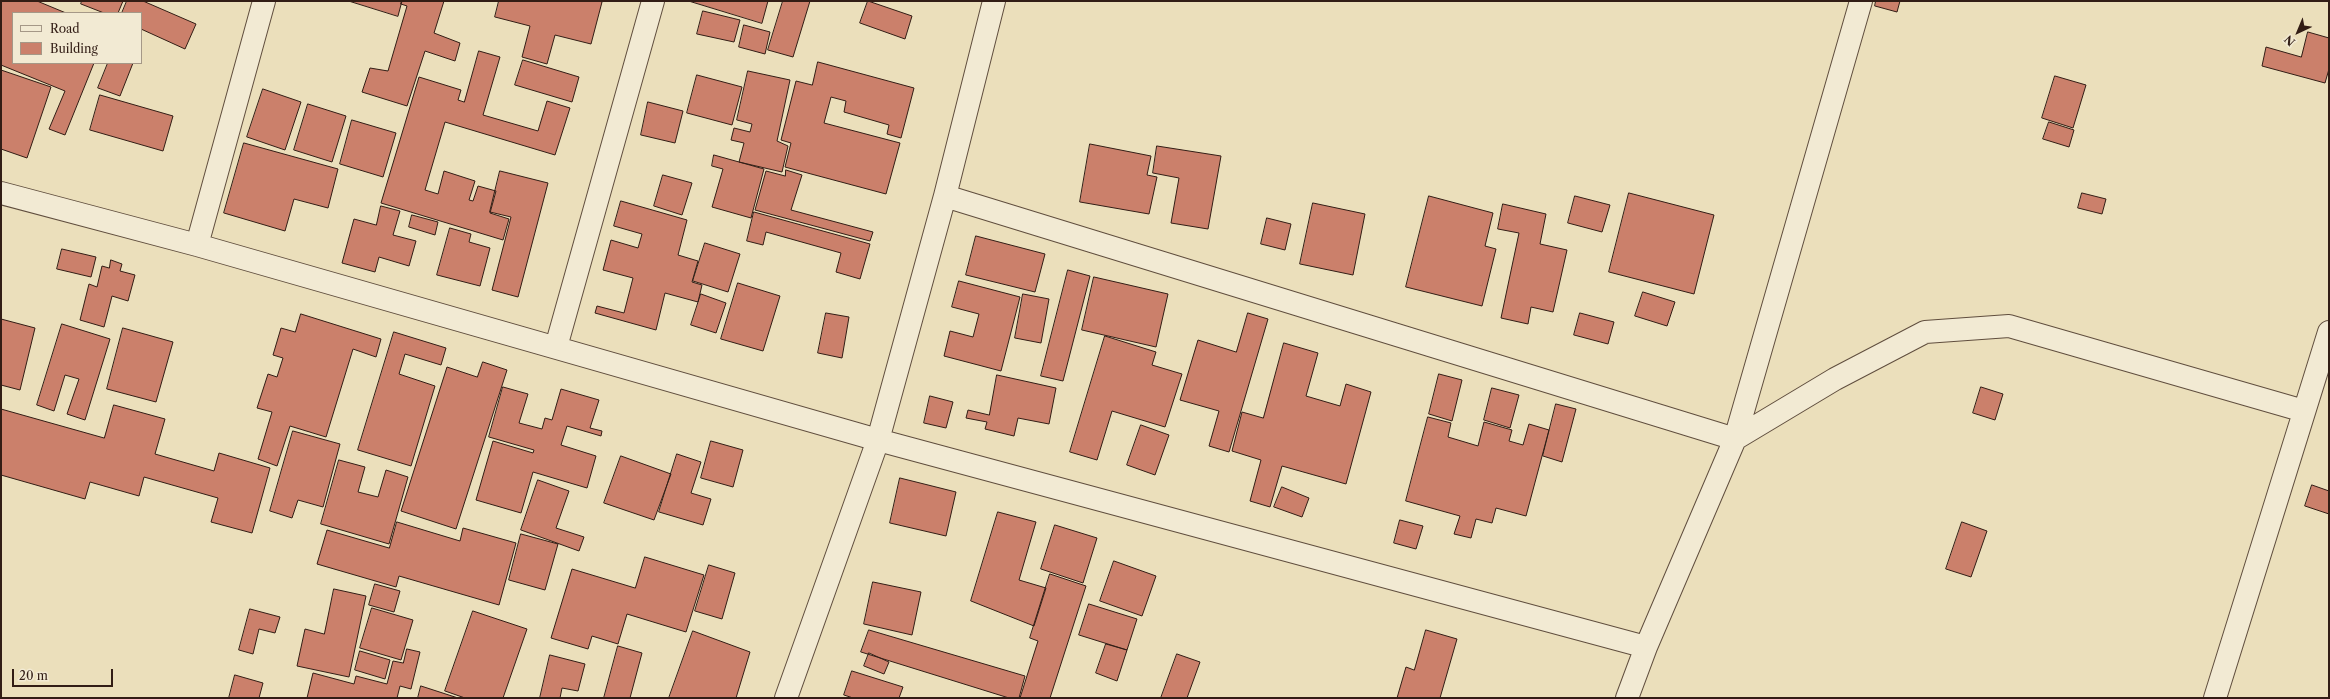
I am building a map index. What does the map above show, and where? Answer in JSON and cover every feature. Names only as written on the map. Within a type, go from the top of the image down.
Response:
[{"type":"street","points":[[197,245],[264,1]]},
{"type":"street","points":[[556,347],[653,1]]},
{"type":"street","points":[[786,698],[878,440],[945,196],[994,1]]},
{"type":"street","points":[[1627,698],[1646,647],[1735,439],[1861,1]]},
{"type":"street","points":[[1,193],[197,245],[878,440],[1646,647]]},
{"type":"street","points":[[945,196],[1735,439],[1835,379],[1925,332],[2008,326],[2304,411]]},
{"type":"street","points":[[2215,698],[2329,332]]},
{"type":"building","points":[[1,1],[37,1],[64,12],[12,12],[12,64],[94,64],[65,135],[49,129],[65,91],[1,65]]},
{"type":"building","points":[[82,1],[123,1],[118,12],[101,12],[81,4]]},
{"type":"building","points":[[127,1],[143,1],[196,24],[185,49],[142,29],[142,12],[122,12]]},
{"type":"building","points":[[349,1],[402,1],[398,16]]},
{"type":"building","points":[[402,1],[444,1],[434,33],[460,43],[455,61],[425,51],[407,106],[362,92],[370,68],[388,71],[407,6],[401,4]]},
{"type":"building","points":[[499,1],[602,2],[591,44],[555,35],[547,64],[522,57],[530,26],[495,17]]},
{"type":"building","points":[[689,1],[768,1],[762,23]]},
{"type":"building","points":[[783,1],[810,1],[793,57],[768,50]]},
{"type":"building","points":[[868,1],[912,16],[905,39],[860,23]]},
{"type":"building","points":[[1876,1],[1900,1],[1897,12],[1875,6]]},
{"type":"building","points":[[703,11],[740,20],[734,42],[697,34]]},
{"type":"building","points":[[744,25],[770,32],[765,54],[739,47]]},
{"type":"building","points":[[2308,32],[2329,38],[2329,69],[2325,83],[2262,66],[2266,47],[2301,57]]},
{"type":"building","points":[[479,51],[500,57],[483,115],[538,131],[547,101],[570,108],[555,155],[445,122],[425,190],[438,194],[444,171],[475,181],[469,200],[473,201],[478,186],[496,191],[490,213],[509,219],[503,240],[381,203],[419,77],[461,90],[458,100],[464,102]]},
{"type":"building","points":[[523,60],[579,77],[572,102],[515,85]]},
{"type":"building","points":[[818,62],[914,88],[901,138],[887,134],[889,125],[844,112],[846,101],[831,97],[824,123],[900,143],[886,194],[785,167],[791,143],[781,140],[796,81],[812,85]]},
{"type":"building","points":[[108,64],[133,64],[120,96],[98,88]]},
{"type":"building","points":[[1,70],[51,87],[27,158],[1,149]]},
{"type":"building","points":[[748,71],[790,80],[777,141],[788,146],[782,172],[739,162],[744,143],[731,140],[734,128],[750,132],[752,124],[737,120]]},
{"type":"building","points":[[697,75],[742,87],[732,125],[687,113]]},
{"type":"building","points":[[2055,76],[2086,85],[2073,128],[2042,118]]},
{"type":"building","points":[[263,89],[301,102],[285,150],[247,137]]},
{"type":"building","points":[[100,95],[173,116],[163,151],[90,130]]},
{"type":"building","points":[[648,102],[683,111],[675,143],[641,135]]},
{"type":"building","points":[[308,104],[346,116],[332,162],[294,150]]},
{"type":"building","points":[[352,120],[396,133],[383,177],[340,164]]},
{"type":"building","points":[[2049,122],[2074,130],[2069,147],[2043,139]]},
{"type":"building","points":[[244,143],[338,169],[328,208],[294,199],[285,231],[224,213]]},
{"type":"building","points":[[1090,144],[1151,156],[1147,175],[1157,177],[1149,214],[1080,202]]},
{"type":"building","points":[[1157,146],[1221,156],[1208,229],[1171,223],[1179,178],[1153,173]]},
{"type":"building","points":[[714,155],[764,169],[751,218],[712,207],[723,169],[712,166]]},
{"type":"building","points":[[786,170],[802,175],[791,210],[873,232],[870,241],[755,210],[766,171],[785,176]]},
{"type":"building","points":[[500,171],[548,183],[518,297],[492,290],[511,217],[490,212]]},
{"type":"building","points":[[663,175],[692,183],[682,215],[654,206]]},
{"type":"building","points":[[1629,193],[1714,215],[1694,294],[1609,272]]},
{"type":"building","points":[[2082,193],[2106,199],[2102,214],[2078,208]]},
{"type":"building","points":[[1429,196],[1493,213],[1485,246],[1496,249],[1482,306],[1406,287]]},
{"type":"building","points":[[1575,196],[1610,205],[1602,232],[1568,223]]},
{"type":"building","points":[[621,201],[687,220],[678,255],[698,261],[692,282],[702,285],[698,302],[665,293],[656,330],[595,313],[597,306],[624,313],[633,278],[603,270],[611,240],[638,248],[642,234],[614,226]]},
{"type":"building","points":[[1313,203],[1365,214],[1353,275],[1300,264]]},
{"type":"building","points":[[1503,204],[1546,214],[1540,244],[1567,250],[1553,312],[1531,307],[1528,324],[1501,318],[1519,233],[1498,229]]},
{"type":"building","points":[[381,206],[400,211],[393,235],[416,241],[409,266],[379,257],[375,272],[342,263],[354,219],[376,225]]},
{"type":"building","points":[[754,212],[870,244],[860,279],[836,272],[841,253],[766,232],[763,245],[747,241]]},
{"type":"building","points":[[412,215],[438,222],[435,235],[409,227]]},
{"type":"building","points":[[1267,218],[1291,224],[1285,250],[1261,244]]},
{"type":"building","points":[[450,228],[471,234],[469,242],[490,248],[480,286],[437,275]]},
{"type":"building","points":[[976,236],[1045,254],[1035,292],[966,275]]},
{"type":"building","points":[[705,243],[740,254],[728,292],[693,281]]},
{"type":"building","points":[[62,249],[96,257],[91,277],[57,269]]},
{"type":"building","points":[[111,260],[122,264],[120,271],[135,275],[128,301],[112,296],[104,327],[80,320],[89,284],[97,287],[102,266],[109,268]]},
{"type":"building","points":[[1068,270],[1090,276],[1063,381],[1041,376]]},
{"type":"building","points":[[1094,277],[1168,294],[1156,347],[1082,330]]},
{"type":"building","points":[[959,281],[1020,297],[1001,371],[944,356],[950,331],[973,337],[979,314],[952,307]]},
{"type":"building","points":[[738,283],[780,296],[763,351],[721,339]]},
{"type":"building","points":[[1643,292],[1675,302],[1667,326],[1635,316]]},
{"type":"building","points":[[701,294],[726,303],[716,333],[691,325]]},
{"type":"building","points":[[1023,294],[1049,299],[1041,343],[1015,338]]},
{"type":"building","points":[[826,313],[849,317],[842,358],[818,353]]},
{"type":"building","points":[[1248,313],[1268,319],[1229,452],[1209,446],[1219,411],[1180,400],[1198,340],[1236,352]]},
{"type":"building","points":[[1580,313],[1614,322],[1608,344],[1574,335]]},
{"type":"building","points":[[301,314],[381,339],[376,357],[353,349],[326,437],[290,426],[277,466],[258,459],[272,412],[257,408],[268,374],[277,377],[283,358],[273,355],[281,328],[295,332]]},
{"type":"building","points":[[1,319],[35,328],[20,390],[1,385]]},
{"type":"building","points":[[62,324],[110,339],[85,420],[67,414],[79,379],[65,375],[54,411],[37,405]]},
{"type":"building","points":[[123,328],[173,342],[156,402],[107,389]]},
{"type":"building","points":[[394,332],[446,348],[441,365],[405,354],[399,374],[435,386],[411,466],[358,450]]},
{"type":"building","points":[[1105,336],[1156,352],[1152,365],[1182,374],[1165,427],[1112,411],[1097,460],[1070,452]]},
{"type":"building","points":[[1284,343],[1318,353],[1306,396],[1340,406],[1346,384],[1371,392],[1346,484],[1282,466],[1270,507],[1250,501],[1261,460],[1232,451],[1242,412],[1263,418]]},
{"type":"building","points":[[483,362],[507,370],[456,529],[401,511],[447,367],[477,377]]},
{"type":"building","points":[[1439,374],[1462,380],[1452,421],[1429,414]]},
{"type":"building","points":[[997,375],[1056,388],[1049,424],[1018,418],[1014,436],[985,429],[987,422],[966,418],[968,410],[989,415]]},
{"type":"building","points":[[503,387],[528,394],[519,423],[542,429],[545,418],[552,420],[561,389],[599,400],[590,428],[602,431],[601,436],[567,426],[561,445],[596,456],[587,488],[533,472],[521,513],[476,500],[493,441],[533,453],[534,450],[489,437]]},
{"type":"building","points":[[1981,387],[2003,394],[1995,420],[1973,413]]},
{"type":"building","points":[[1492,388],[1519,395],[1510,428],[1484,420]]},
{"type":"building","points":[[930,396],[953,402],[946,428],[924,423]]},
{"type":"building","points":[[1556,404],[1576,409],[1562,462],[1543,456]]},
{"type":"building","points":[[114,405],[165,419],[155,454],[214,471],[219,453],[270,468],[252,533],[211,522],[218,498],[144,477],[139,496],[90,482],[85,499],[1,475],[1,409],[104,438]]},
{"type":"building","points":[[1428,417],[1451,423],[1448,437],[1478,446],[1484,422],[1512,430],[1509,441],[1523,445],[1529,424],[1549,430],[1526,516],[1496,508],[1492,523],[1476,519],[1471,538],[1454,534],[1460,516],[1406,501]]},
{"type":"building","points":[[1141,425],[1169,435],[1155,475],[1127,465]]},
{"type":"building","points":[[293,431],[340,444],[323,507],[298,500],[292,518],[270,511]]},
{"type":"building","points":[[711,441],[743,450],[733,487],[701,478]]},
{"type":"building","points":[[677,454],[701,462],[691,493],[711,499],[703,525],[659,512]]},
{"type":"building","points":[[621,456],[671,474],[654,520],[604,503]]},
{"type":"building","points":[[339,460],[365,467],[358,492],[378,497],[386,470],[408,477],[389,544],[321,524]]},
{"type":"building","points":[[900,478],[956,492],[946,536],[890,523]]},
{"type":"building","points":[[538,480],[569,491],[556,528],[584,537],[579,551],[521,530]]},
{"type":"building","points":[[2312,485],[2329,491],[2329,514],[2305,506]]},
{"type":"building","points":[[1282,487],[1309,498],[1302,517],[1274,507]]},
{"type":"building","points":[[998,512],[1036,522],[1019,580],[1046,588],[1034,626],[971,601]]},
{"type":"building","points":[[1400,520],[1423,526],[1416,549],[1394,543]]},
{"type":"building","points":[[397,522],[460,541],[463,528],[516,543],[499,605],[399,576],[396,587],[317,564],[327,530],[389,548]]},
{"type":"building","points":[[1962,522],[1987,531],[1971,577],[1946,569]]},
{"type":"building","points":[[1055,525],[1097,538],[1083,583],[1041,569]]},
{"type":"building","points":[[521,534],[558,544],[545,590],[509,580]]},
{"type":"building","points":[[645,557],[704,575],[686,632],[627,614],[618,644],[592,636],[588,649],[551,638],[572,569],[635,588]]},
{"type":"building","points":[[1114,561],[1156,576],[1142,616],[1100,601]]},
{"type":"building","points":[[709,565],[735,573],[722,619],[695,611]]},
{"type":"building","points":[[1050,574],[1086,586],[1050,698],[1020,698],[1038,641],[1030,638]]},
{"type":"building","points":[[873,582],[921,592],[912,635],[864,624]]},
{"type":"building","points":[[375,584],[400,591],[394,612],[369,605]]},
{"type":"building","points":[[334,589],[366,596],[349,677],[297,666],[305,629],[324,634]]},
{"type":"building","points":[[1089,604],[1137,619],[1127,650],[1079,635]]},
{"type":"building","points":[[372,608],[413,620],[401,660],[360,648]]},
{"type":"building","points":[[250,609],[280,617],[275,633],[259,629],[253,654],[239,650]]},
{"type":"building","points":[[473,611],[527,629],[503,698],[465,698],[445,691]]},
{"type":"building","points":[[869,630],[1025,676],[1019,698],[1009,698],[861,652]]},
{"type":"building","points":[[1426,630],[1457,639],[1440,698],[1397,698],[1406,667],[1414,670]]},
{"type":"building","points":[[693,631],[750,652],[736,698],[669,698]]},
{"type":"building","points":[[1106,644],[1127,650],[1117,681],[1096,673]]},
{"type":"building","points":[[618,646],[642,653],[630,698],[604,698]]},
{"type":"building","points":[[407,649],[420,652],[411,689],[400,686],[397,698],[307,698],[313,673],[354,684],[356,676],[387,684],[393,661],[403,663]]},
{"type":"building","points":[[360,651],[390,660],[385,679],[355,670]]},
{"type":"building","points":[[869,653],[889,662],[884,674],[864,666]]},
{"type":"building","points":[[1177,654],[1200,662],[1187,698],[1161,698]]},
{"type":"building","points":[[550,655],[585,664],[578,691],[562,688],[560,698],[540,698]]},
{"type":"building","points":[[852,671],[903,687],[899,698],[853,698],[844,695]]},
{"type":"building","points":[[235,675],[263,683],[259,698],[229,698]]},
{"type":"building","points":[[421,686],[458,698],[418,698]]}]
